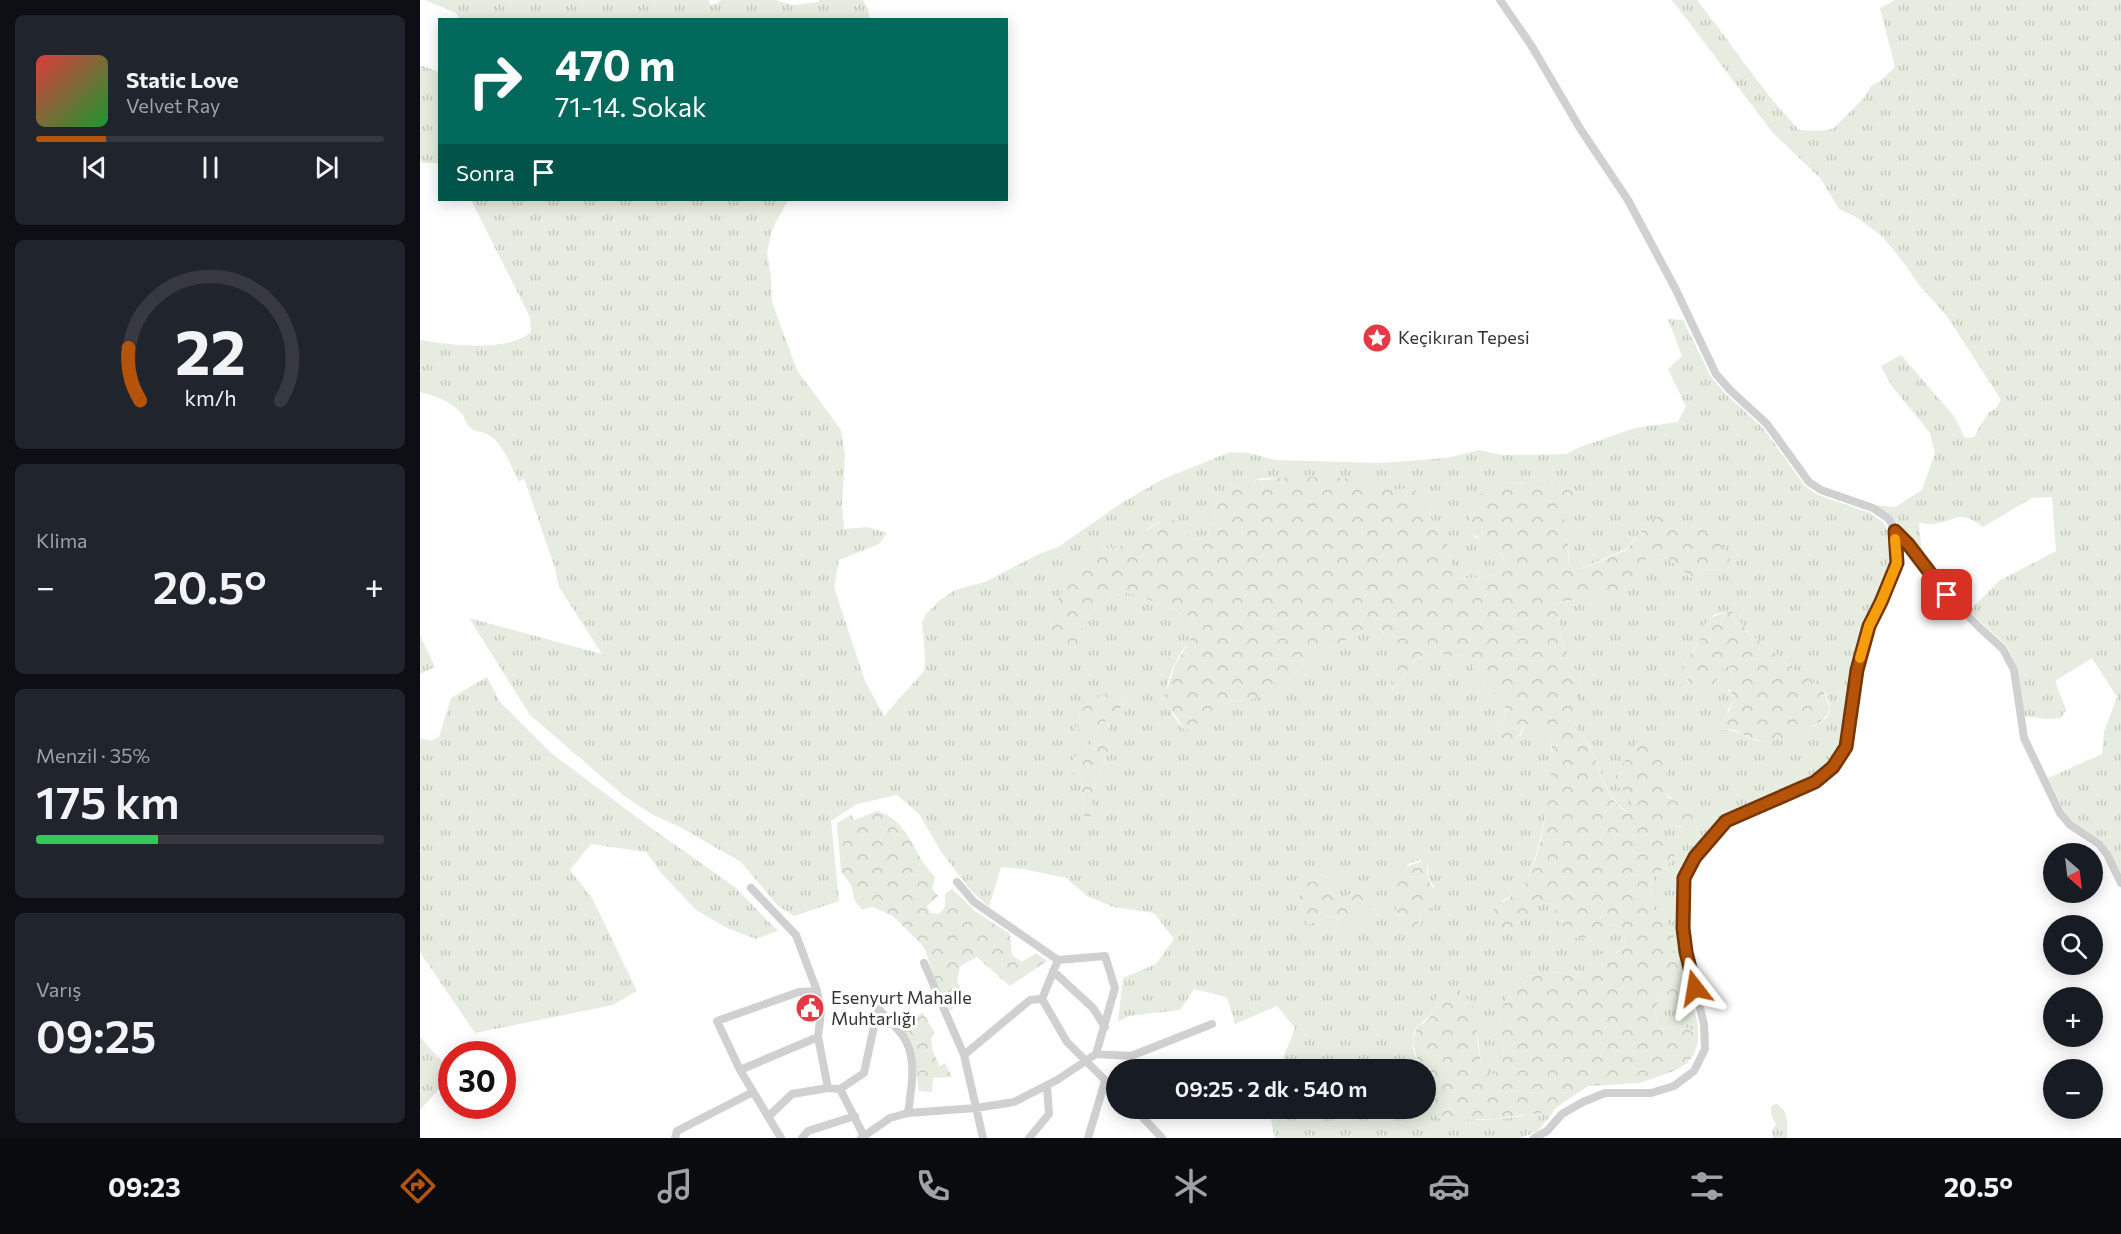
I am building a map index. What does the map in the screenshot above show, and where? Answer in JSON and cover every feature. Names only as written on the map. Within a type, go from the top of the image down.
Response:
[{"type":"street","points":[[1500,0],[1531,45],[1581,130],[1628,200],[1716,374],[1767,424],[1809,482],[1821,490],[1873,508],[1889,519],[1895,531],[1908,544],[1947,595],[2003,649],[2014,670],[2024,738],[2060,813],[2070,825],[2099,844],[2107,854],[2121,883]]},
{"type":"street","points":[[1533,1138],[1547,1131],[1562,1114],[1594,1097],[1605,1093],[1651,1093],[1674,1086],[1694,1071],[1705,1049],[1704,1033],[1684,936],[1684,878],[1695,857],[1726,821],[1815,782],[1833,767],[1846,747],[1857,670],[1869,626],[1897,563],[1895,531]]},
{"type":"street","points":[[840,1089],[864,1137],[890,1118],[908,1113],[976,1108],[1014,1102],[1047,1086],[1086,1063],[1096,1054],[1115,988],[1105,956],[1058,960],[974,902],[957,882]]},
{"type":"street","points":[[751,888],[796,935],[821,1012],[818,1037],[828,1088]]},
{"type":"street","points":[[1042,999],[1058,960]]},
{"type":"street","points":[[924,963],[964,1055],[983,1138]]},
{"type":"street","points":[[1053,971],[1093,1008],[1105,1027]]},
{"type":"street","points":[[781,1138],[740,1070],[717,1021],[800,992],[816,991]]},
{"type":"street","points":[[964,1055],[1030,1000],[1042,999]]},
{"type":"street","points":[[1042,999],[1066,1042],[1105,1081],[1088,1138]]},
{"type":"street","points":[[768,1117],[792,1094],[828,1088],[840,1089],[864,1072],[878,1008],[905,1040],[911,1057],[912,1076],[908,1113]]},
{"type":"street","points":[[1096,1054],[1131,1056],[1212,1024]]},
{"type":"street","points":[[740,1070],[818,1037]]},
{"type":"street","points":[[1029,1138],[1049,1114],[1047,1086]]},
{"type":"street","points":[[675,1138],[677,1131],[753,1092]]},
{"type":"street","points":[[802,1138],[808,1131],[855,1116]]},
{"type":"street","points":[[1146,1119],[1162,1138]]},
{"type":"green space","points":[[425,0],[709,0],[710,5],[721,0],[776,0],[793,5],[819,2],[819,0],[863,0],[870,18],[459,18],[456,13]]},
{"type":"green space","points":[[1672,0],[1697,0],[1785,115],[1799,130],[1817,131],[1834,128],[1864,98],[1871,86],[1895,67],[1880,8],[1895,0],[2121,0],[2121,873],[2102,841],[2072,822],[2048,778],[2102,754],[2104,732],[2117,697],[2092,658],[2055,681],[2066,710],[2061,718],[2024,716],[2018,669],[2007,646],[1969,611],[1999,581],[2056,551],[2052,497],[2032,498],[1983,527],[1963,517],[1934,524],[1919,523],[1922,556],[1874,505],[1895,507],[1922,490],[1935,453],[1930,433],[1891,385],[1881,366],[1901,355],[1954,416],[1965,438],[1974,437],[1988,413],[1996,408],[2001,400],[1947,316],[1919,285],[1882,236],[1856,217],[1839,209],[1821,179],[1773,133]]},
{"type":"green space","points":[[420,65],[438,72],[438,163],[420,161]]},
{"type":"green space","points":[[472,201],[787,201],[772,230],[767,253],[772,302],[797,370],[841,430],[845,456],[842,505],[844,529],[867,527],[887,533],[879,544],[839,560],[834,587],[865,681],[884,716],[924,671],[922,622],[939,601],[955,590],[985,582],[1037,555],[1060,546],[1120,504],[1161,480],[1230,452],[1249,453],[1275,460],[1381,463],[1447,458],[1479,450],[1502,455],[1566,454],[1635,428],[1678,422],[1686,406],[1668,369],[1682,356],[1668,319],[1683,320],[1711,377],[1763,428],[1805,486],[1818,495],[1870,513],[1884,523],[1889,532],[1891,562],[1876,600],[1863,624],[1851,669],[1841,745],[1829,763],[1812,777],[1722,816],[1690,853],[1679,876],[1677,929],[1680,953],[1698,1025],[1698,1042],[1694,1031],[1683,1026],[1659,1029],[1656,1016],[1660,995],[1684,997],[1685,985],[1673,952],[1675,940],[1666,917],[1655,911],[1649,900],[1654,877],[1672,861],[1661,832],[1670,824],[1682,828],[1679,804],[1667,793],[1663,762],[1656,753],[1638,742],[1626,763],[1616,772],[1616,785],[1626,792],[1633,802],[1630,813],[1621,807],[1608,791],[1593,753],[1575,725],[1574,715],[1581,683],[1577,671],[1565,654],[1556,604],[1596,597],[1637,574],[1642,563],[1651,553],[1664,555],[1691,578],[1702,570],[1726,569],[1723,548],[1709,528],[1684,526],[1674,520],[1650,520],[1626,549],[1580,569],[1569,567],[1568,541],[1562,516],[1565,504],[1554,481],[1504,483],[1474,536],[1499,553],[1510,569],[1489,576],[1451,579],[1452,554],[1432,521],[1429,509],[1386,490],[1373,489],[1352,478],[1263,478],[1220,494],[1207,539],[1194,540],[1185,531],[1161,521],[1120,547],[1104,549],[1087,559],[1072,576],[1048,620],[1083,631],[1083,619],[1115,595],[1127,593],[1140,595],[1161,606],[1185,611],[1192,621],[1195,633],[1172,670],[1167,690],[1171,711],[1185,730],[1196,725],[1228,702],[1253,699],[1276,691],[1307,661],[1366,629],[1379,629],[1389,637],[1395,649],[1392,689],[1400,682],[1412,663],[1421,657],[1433,654],[1467,656],[1486,689],[1498,695],[1505,704],[1506,716],[1499,727],[1520,736],[1525,724],[1541,731],[1550,741],[1552,758],[1549,795],[1535,858],[1524,885],[1502,901],[1499,935],[1511,930],[1539,902],[1553,904],[1562,926],[1583,938],[1599,929],[1617,924],[1624,934],[1626,946],[1588,970],[1580,978],[1558,972],[1527,976],[1500,1017],[1503,1043],[1502,1067],[1493,1075],[1482,1069],[1477,1033],[1445,989],[1439,996],[1430,1016],[1414,1032],[1412,1043],[1417,1059],[1283,1059],[1295,1028],[1277,1006],[1235,1024],[1227,997],[1194,989],[1180,1010],[1129,1016],[1118,1022],[1123,978],[1156,964],[1174,939],[1154,913],[1113,907],[1087,896],[1066,878],[1001,867],[989,907],[971,891],[940,850],[920,815],[897,795],[857,804],[831,821],[839,901],[794,916],[777,905],[741,862],[680,827],[653,815],[624,796],[530,715],[469,618],[602,654],[559,587],[555,568],[524,478],[519,482],[503,450],[494,439],[470,427],[460,412],[450,404],[420,392],[420,340],[478,346],[508,343],[521,339],[531,332],[530,317]],"holes":[[[1726,612],[1752,636],[1824,692],[1830,710],[1827,717],[1810,729],[1774,740],[1757,741],[1731,730],[1722,730],[1728,710],[1735,700],[1728,690],[1734,670],[1728,666],[1723,669],[1714,685],[1688,682],[1684,668],[1687,658],[1702,637],[1707,621],[1712,616]],[[1121,689],[1127,697],[1120,708],[1105,719],[1108,724],[1105,742],[1109,747],[1093,789],[1090,819],[1084,817],[1081,779],[1077,775],[1086,747],[1092,744],[1092,738],[1099,730],[1098,724],[1075,730],[1077,722],[1086,705],[1095,698]],[[1420,860],[1428,865],[1428,877],[1434,887],[1430,911],[1426,908],[1421,912],[1421,924],[1399,930],[1397,912],[1401,892],[1398,887],[1408,864]],[[1321,878],[1336,889],[1342,899],[1353,892],[1362,911],[1358,916],[1343,926],[1335,917],[1330,916],[1307,925],[1307,913]]]},
{"type":"green space","points":[[1290,477],[1352,478],[1373,489],[1416,491],[1425,498],[1432,521],[1453,554],[1452,579],[1489,576],[1510,569],[1500,555],[1478,537],[1468,525],[1473,502],[1482,493],[1504,483],[1555,481],[1566,484],[1574,495],[1563,513],[1569,567],[1581,569],[1626,550],[1650,520],[1662,516],[1684,526],[1709,527],[1730,558],[1726,569],[1702,570],[1691,578],[1664,555],[1651,553],[1633,582],[1623,590],[1605,596],[1556,604],[1565,654],[1577,671],[1581,683],[1574,716],[1575,726],[1593,754],[1608,792],[1621,808],[1630,813],[1633,802],[1626,792],[1616,785],[1616,772],[1647,732],[1665,769],[1666,790],[1669,798],[1692,809],[1698,819],[1694,830],[1670,824],[1661,832],[1676,850],[1672,861],[1654,877],[1649,900],[1655,911],[1666,917],[1671,928],[1675,940],[1673,952],[1685,985],[1684,998],[1660,995],[1656,1008],[1656,1020],[1659,1029],[1683,1026],[1694,1031],[1698,1042],[1694,1054],[1687,1063],[1676,1070],[1640,1083],[1588,1086],[1546,1112],[1495,1119],[1441,1120],[1436,1116],[1436,1059],[1417,1059],[1412,1040],[1418,1026],[1428,1020],[1434,1009],[1436,997],[1445,989],[1459,989],[1471,1003],[1476,1015],[1482,1069],[1493,1075],[1502,1067],[1503,1043],[1500,1017],[1507,994],[1527,976],[1558,972],[1580,978],[1604,950],[1616,953],[1626,946],[1624,934],[1617,924],[1599,929],[1583,939],[1571,937],[1562,926],[1553,904],[1540,902],[1511,930],[1498,935],[1493,911],[1523,886],[1536,858],[1546,813],[1552,747],[1542,731],[1525,724],[1512,748],[1499,751],[1497,738],[1499,727],[1506,716],[1505,704],[1498,695],[1486,689],[1467,656],[1433,654],[1420,657],[1391,689],[1395,649],[1389,637],[1380,629],[1366,629],[1307,661],[1276,691],[1253,699],[1228,702],[1196,725],[1185,730],[1164,699],[1175,665],[1194,633],[1192,621],[1185,611],[1161,606],[1140,595],[1127,593],[1115,595],[1083,619],[1083,631],[1078,644],[1066,649],[1056,643],[1049,632],[1048,620],[1069,577],[1077,566],[1096,552],[1119,547],[1161,521],[1179,520],[1194,540],[1207,539],[1220,494],[1252,481]]},
{"type":"green space","points":[[1726,612],[1732,612],[1737,616],[1747,632],[1787,665],[1822,687],[1830,709],[1827,716],[1811,728],[1778,740],[1757,740],[1729,729],[1715,731],[1713,726],[1720,715],[1726,716],[1735,700],[1726,684],[1727,678],[1733,675],[1733,670],[1728,666],[1723,669],[1714,685],[1704,692],[1692,688],[1683,671],[1686,659],[1698,645],[1706,622]]},
{"type":"green space","points":[[420,635],[435,667],[420,674]]},
{"type":"green space","points":[[487,677],[500,702],[551,753],[735,887],[778,931],[756,939],[727,928],[696,910],[662,874],[646,852],[591,844],[570,870],[592,898],[637,991],[613,1005],[475,1033],[420,952],[420,738],[431,741],[439,737],[451,698]]},
{"type":"green space","points":[[1121,689],[1126,691],[1127,697],[1120,708],[1105,718],[1109,731],[1105,742],[1109,747],[1093,789],[1090,819],[1084,817],[1081,779],[1069,773],[1076,755],[1092,744],[1092,738],[1099,730],[1098,724],[1075,730],[1082,711],[1092,698]]},
{"type":"green space","points":[[877,811],[897,822],[935,877],[932,889],[938,896],[927,906],[930,913],[939,914],[945,907],[945,894],[952,889],[976,912],[1010,934],[1012,955],[1022,962],[1036,953],[1047,961],[1010,986],[977,957],[960,966],[957,982],[966,996],[950,1011],[934,978],[924,947],[893,916],[873,907],[862,909],[854,900],[852,887],[841,871],[837,823],[851,815],[854,820]]},
{"type":"green space","points":[[1427,859],[1427,874],[1436,900],[1430,911],[1426,908],[1421,912],[1419,926],[1415,933],[1402,936],[1395,906],[1401,892],[1398,887],[1392,887],[1389,881],[1396,871]]},
{"type":"green space","points":[[1322,872],[1334,877],[1338,895],[1342,899],[1359,889],[1366,899],[1368,911],[1362,911],[1349,928],[1343,926],[1335,917],[1330,916],[1307,925],[1299,899],[1300,893],[1307,884],[1315,881],[1320,884]]},
{"type":"green space","points":[[923,1013],[934,1032],[931,1039],[933,1052],[940,1066],[945,1063],[952,1077],[933,1078],[932,1092],[919,1091],[915,1062],[900,1025]]},
{"type":"green space","points":[[420,1037],[438,1057],[438,1090],[420,1110]]},
{"type":"green space","points":[[1776,1104],[1785,1114],[1787,1138],[1773,1138],[1772,1130],[1776,1125],[1771,1114],[1771,1107]]},
{"type":"green space","points":[[1436,1106],[1464,1118],[1489,1120],[1538,1113],[1557,1107],[1538,1131],[1521,1138],[1275,1138],[1271,1119],[1436,1119]]},
{"type":"slow traffic","points":[[1860,658],[1869,626],[1897,563],[1895,539]]},
{"type":"place","name":"Keçikıran Tepesi","points":[[1377,338]]},
{"type":"place","name":"Esenyurt Mahalle Muhtarlığı","points":[[810,1008]]},
{"type":"route","points":[[1695,988],[1683,928],[1684,878],[1695,857],[1726,821],[1815,782],[1833,767],[1846,747],[1857,670],[1869,626],[1897,563],[1895,531],[1908,544],[1947,595]]}]
